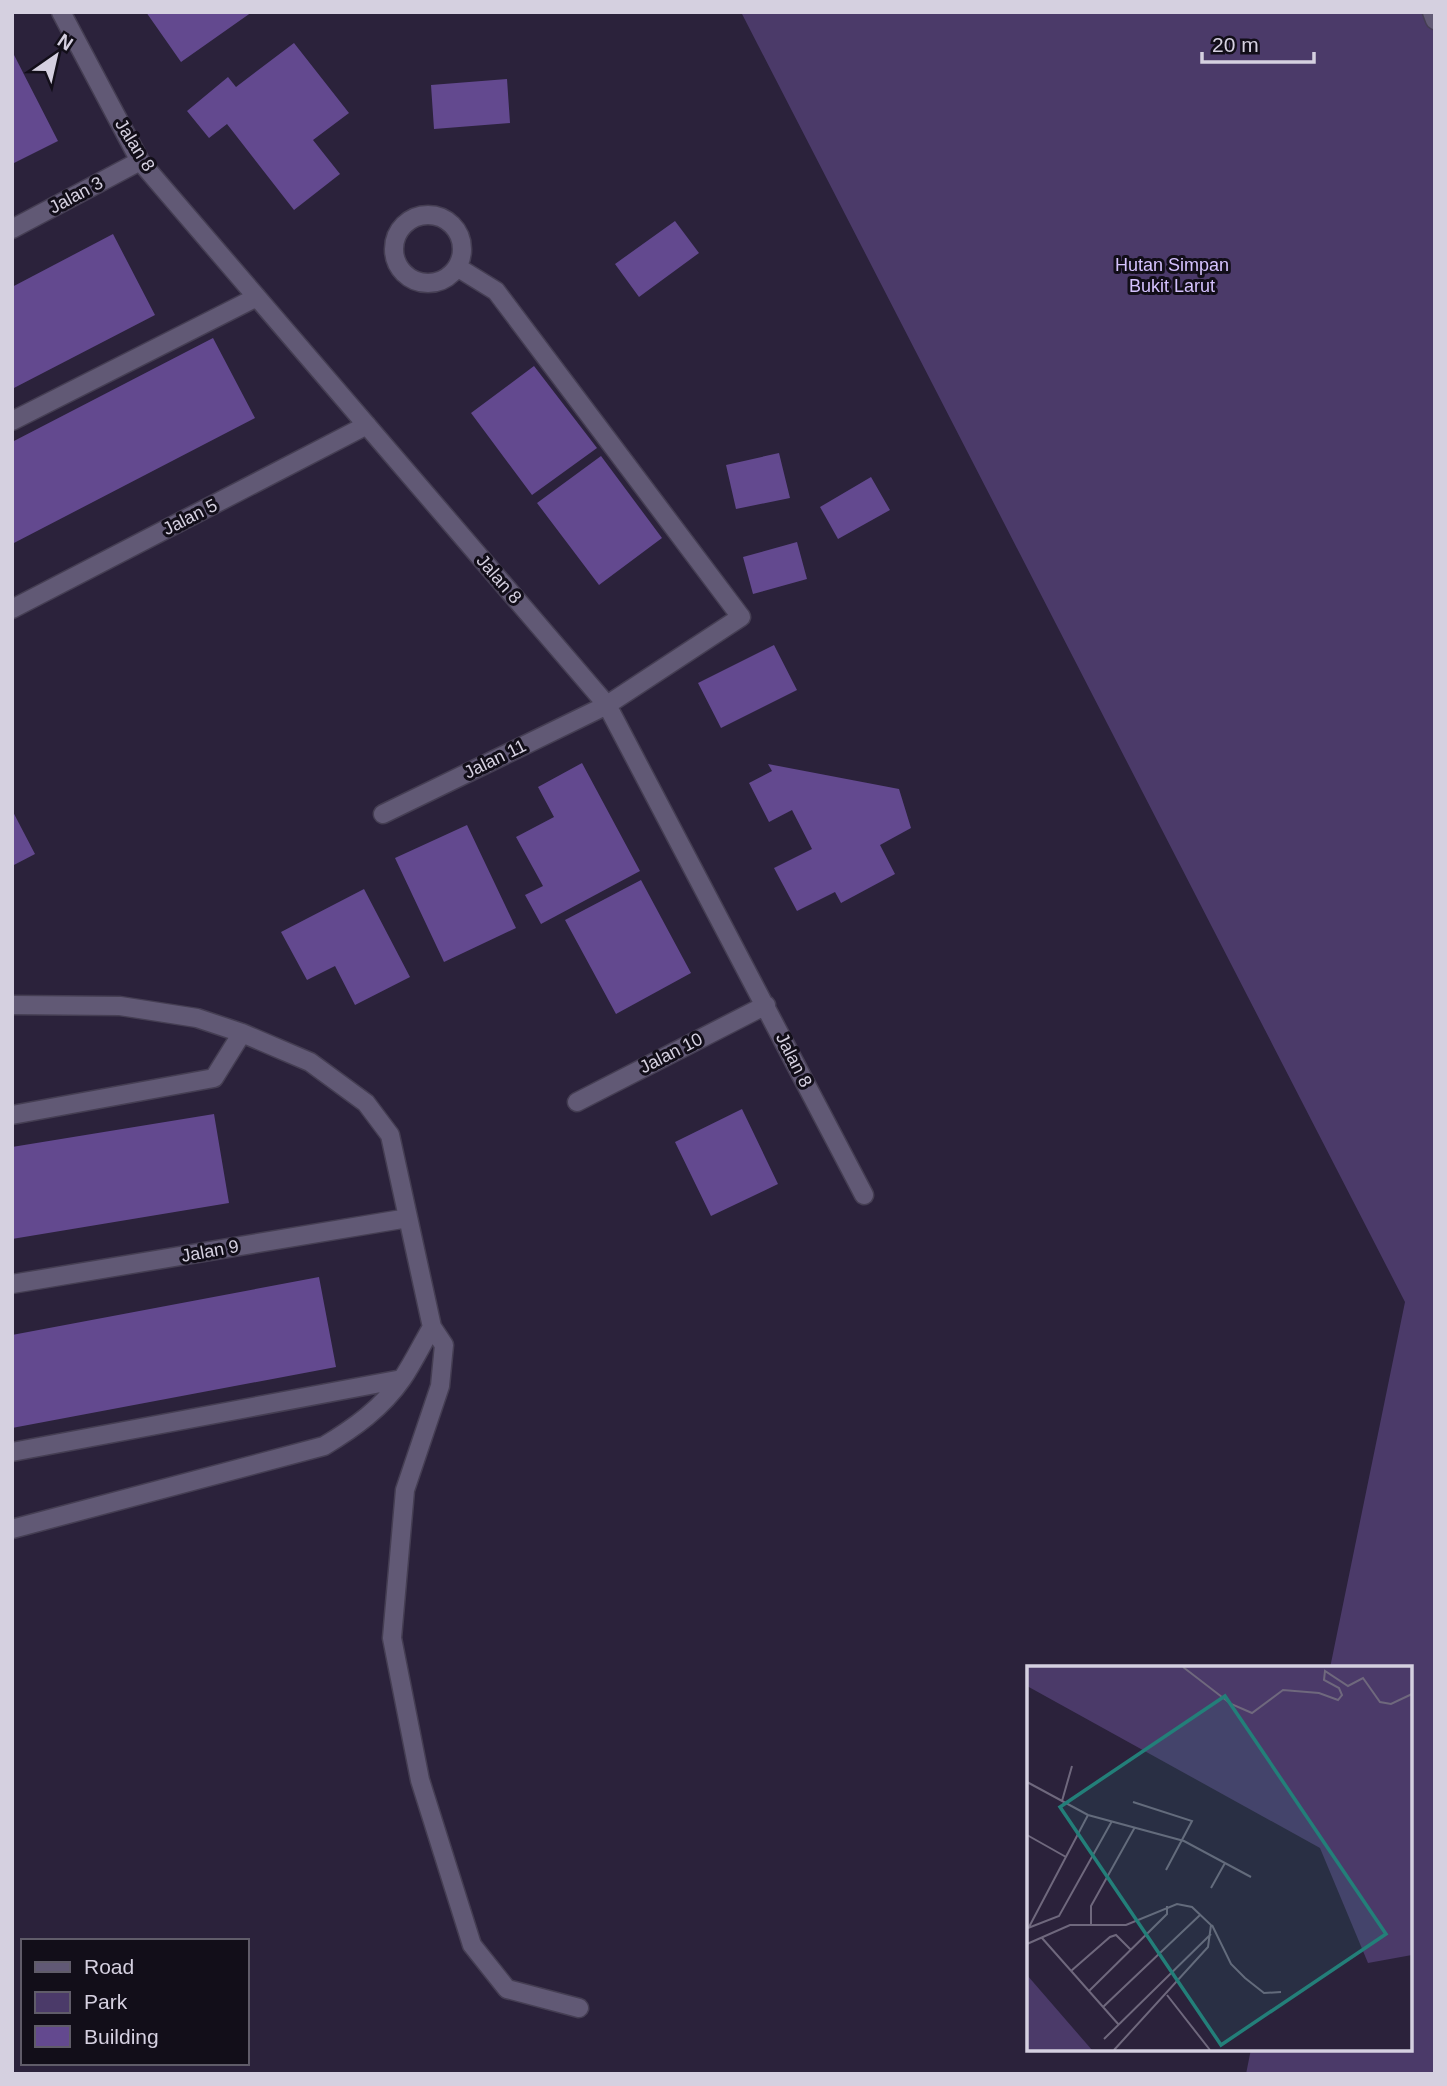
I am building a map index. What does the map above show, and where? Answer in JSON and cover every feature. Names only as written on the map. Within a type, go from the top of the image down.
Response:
[{"type":"street","name":"Jalan 8","points":[[61,12],[140,161],[607,705],[864,1195]]},
{"type":"street","points":[[1433,12],[1435,20]]},
{"type":"street","name":"Jalan 3","points":[[12,229],[140,161]]},
{"type":"street","name":"Jalan 11","points":[[383,814],[607,705],[741,617],[496,291],[457,267]]},
{"type":"street","points":[[12,421],[257,297]]},
{"type":"street","name":"Jalan 5","points":[[12,609],[367,425]]},
{"type":"street","name":"Jalan 10","points":[[577,1101],[766,1004]]},
{"type":"street","points":[[12,1005],[120,1006],[197,1018],[242,1033],[310,1062],[366,1103],[390,1135],[432,1326],[444,1346],[440,1385],[405,1490],[392,1638],[420,1780],[472,1945],[507,1989],[579,2008]]},
{"type":"street","points":[[12,1115],[214,1078],[242,1033]]},
{"type":"street","name":"Jalan 9","points":[[12,1284],[408,1218]]},
{"type":"street","points":[[12,1529],[324,1446],[358,1425],[402,1379],[432,1326]]},
{"type":"street","points":[[12,1452],[402,1379]]},
{"type":"green space","name":"Hutan Simpan Bukit Larut","points":[[741,12],[1435,12],[1435,2074],[1246,2074],[1251,2051],[1412,2051],[1412,1666],[1330,1666],[1405,1302]]},
{"type":"building","points":[[146,12],[252,12],[181,62]]},
{"type":"building","points":[[294,43],[349,113],[313,140],[340,174],[294,210],[227,124],[209,138],[187,111],[228,77],[236,87]]},
{"type":"building","points":[[12,51],[58,141],[12,164]]},
{"type":"building","points":[[507,79],[510,123],[434,129],[431,85]]},
{"type":"building","points":[[675,221],[699,253],[639,297],[615,264]]},
{"type":"building","points":[[113,234],[155,315],[12,389],[12,287]]},
{"type":"building","points":[[213,338],[255,418],[12,544],[12,442]]},
{"type":"building","points":[[534,366],[597,448],[532,495],[471,413]]},
{"type":"building","points":[[779,453],[790,498],[736,509],[726,465]]},
{"type":"building","points":[[601,456],[662,538],[599,585],[537,503]]},
{"type":"building","points":[[871,477],[890,510],[838,539],[820,507]]},
{"type":"building","points":[[797,542],[807,579],[753,594],[743,557]]},
{"type":"building","points":[[774,645],[797,690],[721,728],[698,683]]},
{"type":"building","points":[[582,763],[640,871],[541,924],[525,895],[543,886],[516,837],[554,817],[538,787]]},
{"type":"building","points":[[768,764],[899,789],[911,828],[880,845],[895,874],[841,903],[835,892],[797,911],[774,868],[812,849],[792,810],[769,822],[749,783],[772,771]]},
{"type":"building","points":[[12,810],[35,854],[12,866]]},
{"type":"building","points":[[467,825],[516,928],[444,962],[395,858]]},
{"type":"building","points":[[641,880],[691,973],[616,1014],[565,920]]},
{"type":"building","points":[[364,889],[410,977],[355,1005],[335,966],[307,980],[281,932]]},
{"type":"building","points":[[742,1109],[778,1184],[711,1216],[675,1142]]},
{"type":"building","points":[[214,1114],[229,1203],[12,1239],[12,1147]]},
{"type":"building","points":[[319,1277],[336,1367],[12,1428],[12,1335]]}]
